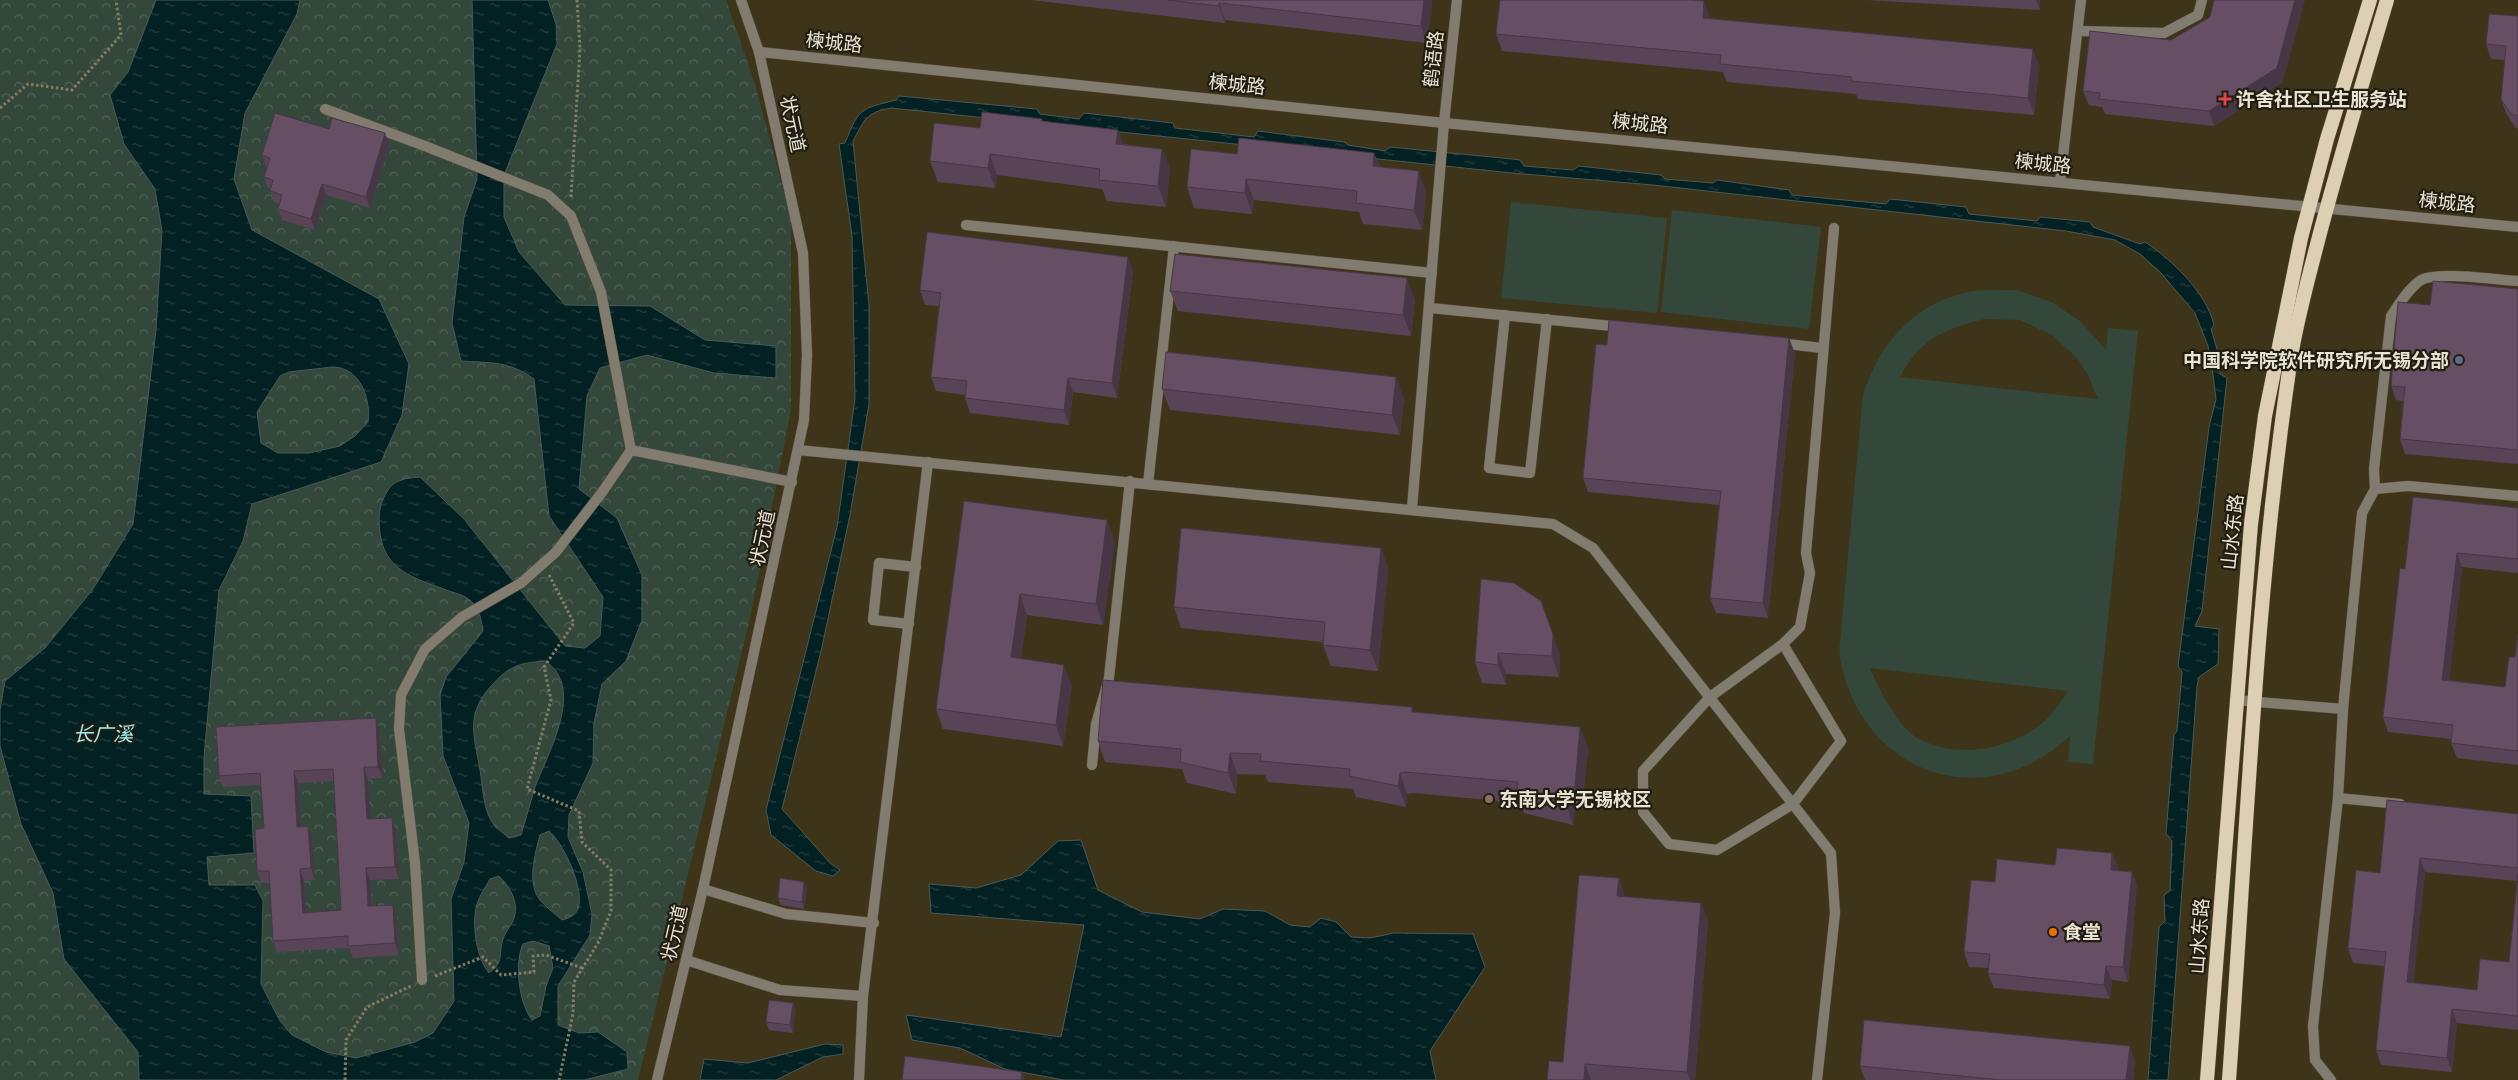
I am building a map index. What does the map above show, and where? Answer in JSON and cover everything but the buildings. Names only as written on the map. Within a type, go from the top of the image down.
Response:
[{"type":"highway","name":"山水东路","points":[[2206,1080],[2235,700],[2251,524],[2265,416],[2280,336],[2327,138],[2370,0]]},
{"type":"highway","name":"山水东路","points":[[2229,1080],[2254,701],[2266,559],[2293,349],[2327,207],[2387,0]]},
{"type":"street","name":"状元道","points":[[657,1080],[703,889],[804,420],[807,355],[803,253],[759,52],[742,0]]},
{"type":"street","name":"鹤语路","points":[[1412,508],[1444,123],[1458,0]]},
{"type":"street","points":[[2060,182],[2081,0]]},
{"type":"street","points":[[2078,31],[2164,32],[2198,15],[2202,0]]},
{"type":"street","name":"楝城路","points":[[759,52],[1444,123],[2518,227]]},
{"type":"street","points":[[325,109],[548,195],[571,216],[601,292],[631,450],[604,492],[556,552],[521,583],[462,617],[425,649],[400,696],[399,729],[415,863],[422,980]]},
{"type":"street","points":[[966,225],[1432,273]]},
{"type":"street","points":[[1783,644],[1841,741],[1793,804],[1717,850],[1669,844],[1643,812],[1643,771],[1710,697],[1783,644],[1800,628],[1810,573],[1806,553],[1822,348],[1834,228]]},
{"type":"street","points":[[1148,484],[1174,246]]},
{"type":"street","points":[[2331,1080],[2316,1060],[2313,1026],[2338,798],[2343,710],[2362,513],[2376,489],[2374,469],[2391,316],[2404,297],[2422,280],[2446,276],[2518,281]]},
{"type":"street","points":[[1430,308],[1635,328]]},
{"type":"street","points":[[1506,315],[1489,468],[1530,473],[1547,319]]},
{"type":"street","points":[[1763,342],[1822,348]]},
{"type":"street","points":[[631,450],[792,482]]},
{"type":"street","points":[[798,450],[1412,508],[1553,524],[1593,548],[1831,853],[1835,913],[1816,1080]]},
{"type":"street","points":[[858,1080],[864,996],[928,462]]},
{"type":"street","points":[[1092,765],[1096,724],[1109,678],[1130,481]]},
{"type":"street","points":[[2376,489],[2408,486],[2518,496]]},
{"type":"street","points":[[909,624],[873,620],[879,563],[916,567]]},
{"type":"street","points":[[2235,700],[2343,710]]},
{"type":"street","points":[[2338,798],[2414,806]]},
{"type":"street","points":[[703,889],[786,914],[874,923]]},
{"type":"street","points":[[686,960],[780,990],[864,996]]},
{"type":"path","points":[[0,108],[28,84],[72,90],[121,35],[116,0]]},
{"type":"path","points":[[571,216],[580,48],[577,0]]},
{"type":"path","points":[[543,564],[574,623],[544,666],[551,700],[527,789],[579,811],[582,842],[611,870],[610,911],[598,943],[574,982],[573,1014],[559,1080]]},
{"type":"path","points":[[345,1080],[346,1040],[366,1007],[422,980],[483,957],[501,975],[534,972],[533,956],[546,955],[582,968]]},
{"type":"green space","points":[[0,0],[726,0],[754,81],[791,218],[791,410],[750,618],[638,1080],[0,1080]]},
{"type":"green space","points":[[1511,202],[1667,218],[1657,313],[1501,298]]},
{"type":"green space","points":[[1672,210],[1821,227],[1809,329],[1661,312]]},
{"type":"green space","points":[[1979,290],[2017,290],[2052,302],[2081,322],[2106,350],[2108,328],[2138,331],[2093,764],[2068,762],[2070,736],[2035,761],[1999,775],[1963,778],[1928,770],[1897,753],[1870,727],[1850,693],[1839,652],[1863,395],[1880,357],[1904,326],[1918,314],[1953,296]],"holes":[[[1984,319],[2020,320],[2052,335],[2077,358],[2088,375],[2098,399],[1900,377],[1916,353],[1925,344],[1945,332]],[[1870,668],[2068,691],[2045,721],[2014,740],[1983,749],[1950,749],[1934,745],[1911,734],[1884,697]]]},
{"type":"water","name":"长广溪","points":[[156,0],[300,0],[297,14],[245,113],[234,179],[252,230],[379,299],[409,364],[402,415],[381,462],[252,504],[243,541],[219,590],[204,757],[204,794],[251,796],[254,853],[207,857],[209,885],[255,885],[263,901],[261,984],[280,1021],[292,1035],[326,1052],[356,1058],[415,1042],[433,1033],[454,1001],[451,899],[464,862],[469,823],[443,756],[440,695],[446,677],[483,631],[477,609],[471,601],[461,595],[407,574],[390,560],[381,539],[379,522],[381,505],[387,491],[395,483],[405,479],[420,477],[464,519],[565,646],[585,648],[600,636],[603,597],[549,516],[534,379],[508,366],[461,361],[452,323],[464,217],[477,179],[472,0],[548,0],[556,24],[557,44],[504,175],[504,217],[519,252],[565,305],[650,306],[705,340],[776,346],[776,378],[714,373],[647,355],[600,368],[587,396],[579,489],[617,518],[642,575],[642,620],[626,661],[602,684],[594,723],[593,763],[569,815],[568,837],[583,872],[592,914],[590,935],[558,986],[558,1025],[579,1033],[598,1032],[627,1052],[628,1069],[584,1080],[139,1080],[138,1052],[64,959],[53,893],[21,824],[0,746],[0,710],[5,681],[45,648],[93,589],[133,524],[156,330],[162,231],[155,189],[124,144],[110,95],[128,72]],"holes":[[[332,367],[342,368],[350,372],[362,386],[365,394],[368,403],[368,422],[355,436],[340,446],[309,453],[278,453],[261,443],[257,412],[280,376],[289,372]],[[545,661],[557,672],[563,687],[563,703],[555,739],[535,787],[521,835],[509,838],[494,825],[486,806],[474,735],[475,715],[483,696],[504,674],[521,664]],[[549,831],[555,837],[572,867],[579,890],[577,911],[562,920],[541,901],[534,887],[533,869],[540,835]],[[499,876],[511,891],[515,902],[515,915],[503,939],[499,961],[489,973],[481,960],[475,933],[475,916],[480,897],[490,879]],[[533,941],[549,946],[553,968],[546,986],[540,1016],[532,1020],[524,1004],[519,983],[520,952],[523,944]]]},
{"type":"water","points":[[899,96],[1037,109],[1040,114],[1079,119],[1084,113],[1173,123],[1175,128],[1254,137],[1258,131],[1344,142],[1348,145],[1385,151],[1390,147],[1512,159],[1520,160],[1524,166],[1573,170],[1579,166],[1661,175],[1665,179],[1713,183],[1717,180],[1789,190],[1792,195],[1886,204],[1890,199],[1966,207],[1969,214],[2037,221],[2040,217],[2090,222],[2093,227],[2140,244],[2145,242],[2155,249],[2177,267],[2204,301],[2214,325],[2211,329],[2217,349],[2220,374],[2227,378],[2202,611],[2195,626],[2219,629],[2218,664],[2199,677],[2197,686],[2168,1080],[2148,1080],[2159,927],[2165,921],[2164,895],[2170,891],[2172,841],[2166,834],[2174,735],[2177,731],[2182,672],[2178,666],[2209,427],[2216,399],[2208,346],[2195,313],[2161,273],[2140,254],[2115,240],[2066,231],[1653,185],[1512,173],[891,108],[876,112],[863,122],[853,141],[869,306],[869,404],[850,515],[822,647],[782,809],[830,863],[840,870],[833,876],[816,871],[771,835],[766,810],[837,527],[855,399],[852,236],[839,144],[845,143],[854,123],[862,112],[868,108],[896,100]]},
{"type":"water","points":[[1081,840],[1098,890],[1142,912],[1200,919],[1223,909],[1265,911],[1290,925],[1310,927],[1321,918],[1336,922],[1351,937],[1370,938],[1394,933],[1473,934],[1485,967],[1430,1051],[1436,1080],[1064,1080],[1005,1069],[960,1048],[912,1040],[906,1015],[1061,1037],[1084,925],[931,913],[929,884],[976,888],[1021,875],[1058,841]]},
{"type":"water","points":[[825,1044],[843,1045],[843,1054],[823,1057],[776,1080],[700,1080],[704,1059],[748,1063]]},
{"type":"place","name":"许舍社区卫生服务站","points":[[2225,99]]},
{"type":"place","name":"中国科学院软件研究所无锡分部","points":[[2459,360]]},
{"type":"place","name":"东南大学无锡校区","points":[[1489,799]]},
{"type":"place","name":"食堂","points":[[2053,932]]}]
